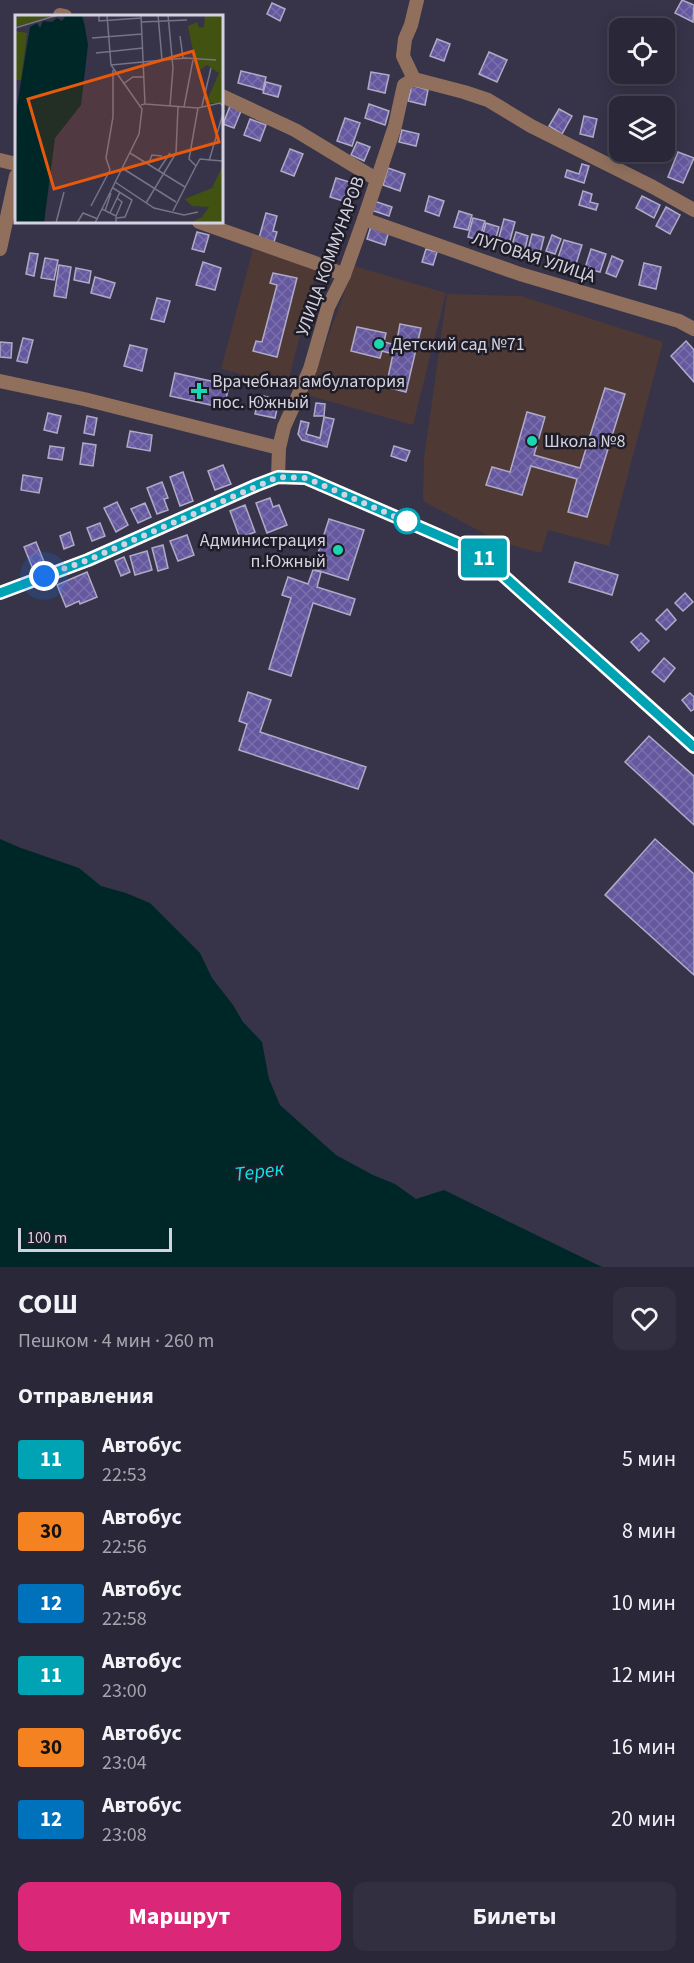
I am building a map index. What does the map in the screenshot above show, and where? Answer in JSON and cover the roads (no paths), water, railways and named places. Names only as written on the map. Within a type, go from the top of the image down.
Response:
[{"type":"street","points":[[417,0],[405,39],[403,56],[414,79],[488,100],[531,126],[694,210]]},
{"type":"street","name":"УЛИЦА КОММУНАРОВ","points":[[278,477],[279,448],[284,427],[310,369],[328,307],[344,275],[364,219],[394,126],[404,85],[414,79]]},
{"type":"street","points":[[224,97],[295,130],[376,179]]},
{"type":"street","points":[[0,160],[15,164]]},
{"type":"street","points":[[1,240],[15,180]]},
{"type":"street","name":"ЛУГОВАЯ УЛИЦА","points":[[364,219],[520,274],[679,321],[694,329]]},
{"type":"street","points":[[205,224],[344,275]]},
{"type":"street","points":[[0,381],[84,399],[279,448]]},
{"type":"street","points":[[0,593],[88,560],[278,477],[306,478],[477,552],[694,747]]},
{"type":"water","name":"Терек","points":[[0,839],[79,868],[101,886],[150,903],[200,953],[212,978],[243,1022],[262,1042],[269,1079],[280,1105],[336,1155],[395,1184],[416,1199],[444,1190],[602,1267],[0,1267]]},
{"type":"place","name":"Детский сад №71","points":[[379,344]]},
{"type":"place","name":"Врачебная амбулатория пос. Южный","points":[[199,391]]},
{"type":"place","name":"Школа №8","points":[[532,441]]},
{"type":"place","name":"Администрация п.Южный","points":[[338,550]]}]
